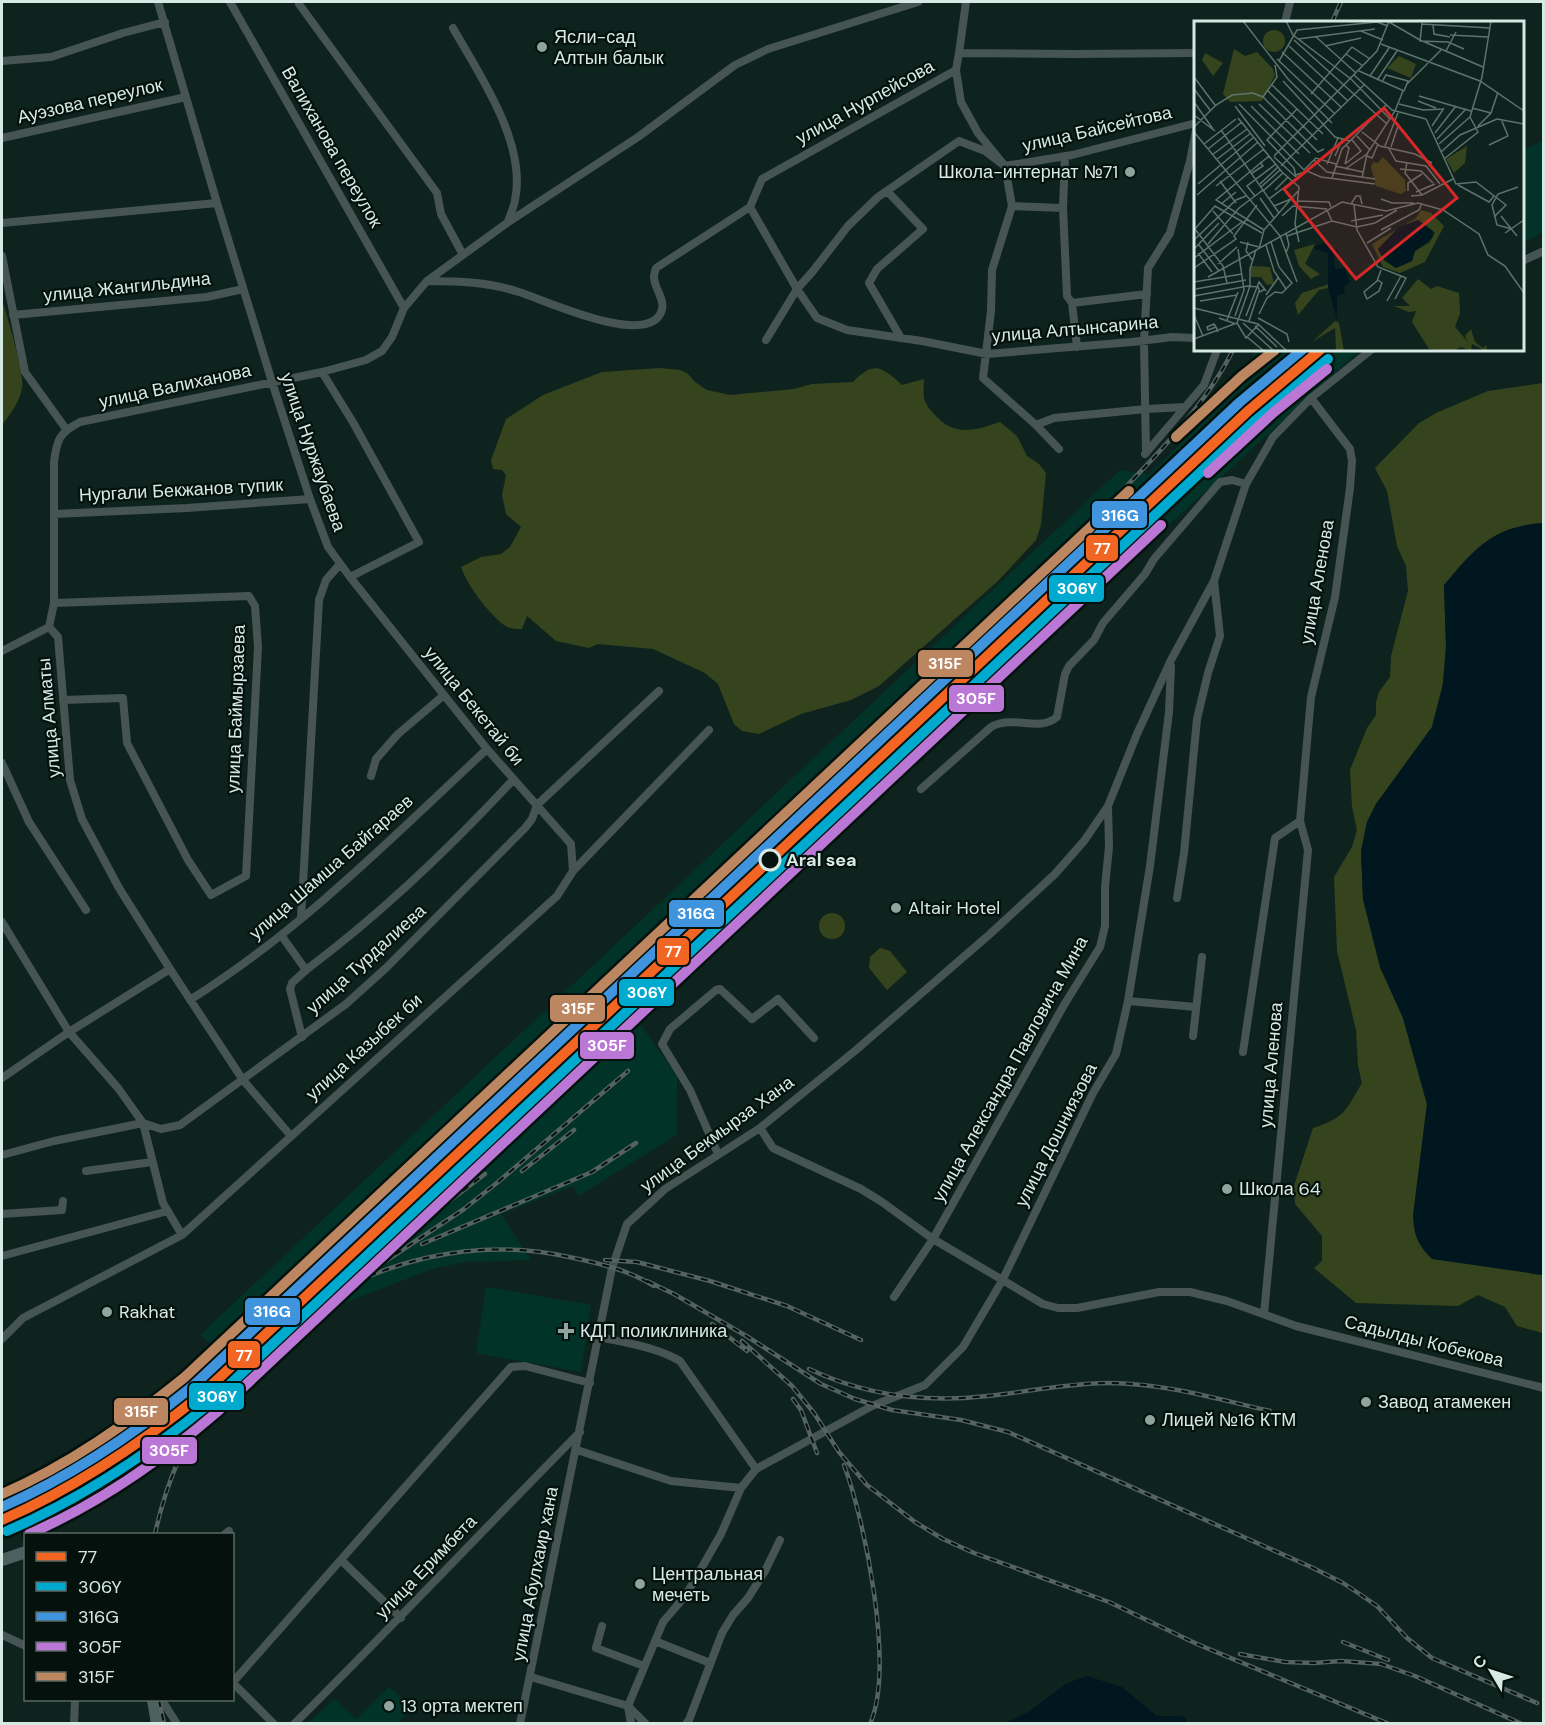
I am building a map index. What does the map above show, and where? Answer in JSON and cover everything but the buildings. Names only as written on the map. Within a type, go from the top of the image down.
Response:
[{"type":"street","name":"улица Нуржаубаева","points":[[159,2],[272,382],[310,499],[328,547],[340,564]]},
{"type":"street","name":"Валиханова переулок","points":[[230,2],[404,308]]},
{"type":"street","name":"улица Валиханова","points":[[66,429],[80,422],[322,372],[366,360],[382,351],[392,337],[404,308],[427,280],[507,222],[638,136],[735,66],[768,49],[918,2]]},
{"type":"street","name":"улица Нурпейсова","points":[[750,207],[762,179],[956,70],[966,2]]},
{"type":"street","points":[[1285,21],[1290,2]]},
{"type":"street","points":[[299,4],[437,193],[441,214],[463,255]]},
{"type":"street","points":[[2,61],[51,57],[123,33],[165,22]]},
{"type":"street","points":[[453,28],[504,122],[512,148],[516,173],[515,199],[507,222]]},
{"type":"street","points":[[959,53],[1194,53]]},
{"type":"street","points":[[956,70],[961,102],[978,133],[1005,166],[1012,206],[992,270],[987,354],[983,378],[1036,425],[1059,449]]},
{"type":"street","name":"Ауэзова переулок","points":[[2,138],[186,97]]},
{"type":"street","name":"улица Байсейтова","points":[[1005,166],[1065,156],[1194,124]]},
{"type":"street","points":[[1194,140],[1170,233],[1148,268],[1144,341],[1146,409],[1144,455],[1204,385],[1217,351]]},
{"type":"street","points":[[766,340],[797,289],[848,226],[887,191],[959,141],[985,151],[1005,166]]},
{"type":"street","points":[[1065,156],[1063,208],[1066,296],[1072,303],[1077,347]]},
{"type":"street","points":[[887,191],[923,229],[877,269],[869,283],[901,338]]},
{"type":"street","points":[[2,223],[217,203]]},
{"type":"street","points":[[1012,206],[1063,208]]},
{"type":"street","points":[[427,280],[465,281],[518,291],[574,314],[635,326],[649,323],[658,317],[663,308],[660,290],[653,278],[656,268],[750,207]]},
{"type":"street","name":"улица Алтынсарина","points":[[750,207],[797,289],[817,318],[847,330],[987,354],[1172,337],[1194,338]]},
{"type":"street","points":[[1524,260],[1544,251]]},
{"type":"street","points":[[2,256],[25,372],[66,429],[57,442],[54,462],[54,603],[49,627],[2,651]]},
{"type":"street","name":"улица Жангильдина","points":[[13,315],[207,297],[243,289]]},
{"type":"street","points":[[1072,303],[1147,294]]},
{"type":"street","points":[[1108,806],[1137,734],[1171,660],[1214,581],[1246,484],[1273,437],[1311,398],[1370,351]]},
{"type":"street","points":[[322,372],[354,424],[419,542],[350,577]]},
{"type":"street","name":"улица Аленова","points":[[1264,1314],[1308,849],[1300,821],[1311,698],[1335,597],[1352,461],[1350,449],[1311,398]]},
{"type":"street","points":[[1036,425],[1054,418],[1185,407]]},
{"type":"street","points":[[921,789],[991,727],[1002,721],[1040,724],[1050,722],[1057,717],[1065,674],[1069,666],[1094,640],[1103,623],[1145,574],[1154,559],[1220,482],[1232,480],[1246,484]]},
{"type":"street","name":"Нургали Бекжанов тупик","points":[[54,514],[310,499]]},
{"type":"street","points":[[301,919],[319,600],[326,580],[340,564]]},
{"type":"street","name":"улица Бекетай би","points":[[340,564],[487,749],[571,844],[573,871]]},
{"type":"street","points":[[1177,898],[1184,853],[1197,719],[1220,636],[1214,581]]},
{"type":"street","name":"улица Баймырзаева","points":[[54,603],[249,596],[255,606],[258,646],[246,876],[211,895],[188,860],[127,743],[123,698],[63,700]]},
{"type":"street","name":"улица Алматы","points":[[49,627],[57,637],[70,780],[82,819],[119,888],[190,1000],[243,1080],[291,1136]]},
{"type":"street","name":"улица Дошниязова","points":[[628,1706],[663,1622],[678,1604],[721,1534],[741,1488],[756,1469],[872,1406],[925,1385],[963,1347],[1002,1281],[1094,1093],[1116,1054],[1128,1001],[1150,866],[1169,712],[1171,660]]},
{"type":"street","name":"улица Турдалиева","points":[[2,1155],[54,1141],[143,1123],[161,1129],[180,1125],[346,1005],[386,968],[525,828],[532,819],[537,805],[659,691]]},
{"type":"street","points":[[370,776],[376,759],[398,734],[444,695]]},
{"type":"street","name":"улица Казыбек би","points":[[2,1339],[23,1318],[182,1235],[557,896],[573,871],[709,730]]},
{"type":"street","name":"улица Шамша Байгараев","points":[[190,1000],[220,982],[301,919],[487,749]]},
{"type":"street","points":[[2,763],[30,822],[86,910]]},
{"type":"street","points":[[302,1037],[290,989],[292,983],[339,946],[421,874],[513,780]]},
{"type":"street","name":"улица Бекмырза Хана","points":[[580,1432],[612,1268],[627,1224],[665,1189],[760,1128],[856,1050],[990,934],[1055,874],[1084,841],[1108,806]]},
{"type":"street","name":"улица Александра Павловича Мина","points":[[894,1297],[933,1239],[1064,1005],[1100,947],[1105,927],[1105,887],[1109,847],[1108,806]]},
{"type":"street","name":"улица Аленова","points":[[1243,1052],[1275,838],[1300,821]]},
{"type":"street","points":[[2,922],[69,1032],[118,1088],[143,1123],[157,1187],[182,1235]]},
{"type":"street","points":[[281,935],[306,970]]},
{"type":"street","points":[[1193,1036],[1202,957]]},
{"type":"street","points":[[2,1078],[69,1032],[170,969]]},
{"type":"street","points":[[718,1154],[690,1090],[662,1044],[670,1029],[720,989],[752,1019],[778,999],[814,1038]]},
{"type":"street","points":[[1128,1001],[1196,1007]]},
{"type":"street","name":"Садылды Кобекова","points":[[760,1128],[773,1148],[882,1202],[933,1239],[1043,1304],[1058,1308],[1077,1308],[1159,1292],[1190,1292],[1227,1301],[1296,1326],[1544,1388]]},
{"type":"street","points":[[86,1171],[152,1162]]},
{"type":"street","points":[[2,1215],[62,1210],[63,1201]]},
{"type":"street","points":[[2,1256],[168,1211]]},
{"type":"street","points":[[599,1337],[649,1348],[668,1354],[680,1361],[756,1469]]},
{"type":"street","points":[[234,1681],[511,1367],[525,1366],[590,1383]]},
{"type":"street","name":"улица Абулхаир хана","points":[[520,1724],[580,1432]]},
{"type":"street","name":"улица Еримбета","points":[[294,1724],[401,1618],[580,1432]]},
{"type":"street","points":[[577,1449],[671,1481],[741,1488]]},
{"type":"street","points":[[686,1724],[727,1624],[748,1598],[765,1571],[780,1540]]},
{"type":"street","points":[[2,1560],[24,1553]]},
{"type":"street","points":[[340,1560],[401,1618]]},
{"type":"street","points":[[602,1626],[596,1648],[644,1666]]},
{"type":"street","points":[[2,1635],[24,1645]]},
{"type":"street","points":[[654,1641],[710,1663]]},
{"type":"street","points":[[531,1677],[628,1706],[646,1724]]},
{"type":"street","points":[[234,1683],[274,1724]]},
{"type":"street","points":[[74,1724],[75,1701]]},
{"type":"street","points":[[153,1701],[157,1724]]},
{"type":"street","points":[[163,1701],[177,1724]]},
{"type":"street","points":[[628,1706],[631,1724]]},
{"type":"shaded area","points":[[1543,140],[1543,232],[1524,242],[1524,150]]},
{"type":"shaded area","points":[[2,300],[21,371],[22,388],[17,403],[2,425]]},
{"type":"shaded area","points":[[1255,351],[1359,351],[634,1015],[677,1076],[677,1135],[578,1196],[573,1186],[501,1214],[531,1260],[466,1262],[435,1268],[342,1304],[254,1382],[200,1335],[1120,470],[1149,474],[1237,389]]},
{"type":"shaded area","points":[[660,368],[680,370],[707,390],[730,395],[794,389],[812,384],[853,382],[867,371],[878,368],[902,385],[924,379],[925,400],[931,411],[942,421],[949,426],[965,430],[982,428],[1000,422],[1017,436],[1027,456],[1039,464],[1046,473],[1041,525],[1036,540],[998,581],[879,686],[851,700],[801,714],[759,734],[742,731],[734,724],[718,684],[705,673],[653,649],[598,644],[589,648],[556,641],[527,616],[522,629],[504,625],[479,599],[461,567],[481,557],[501,554],[510,547],[521,527],[506,514],[502,495],[506,475],[502,470],[493,469],[491,460],[506,419],[543,395],[602,372]]},
{"type":"shaded area","points":[[1543,383],[1543,523],[1531,524],[1444,585],[1446,646],[1443,684],[1432,727],[1376,804],[1367,822],[1361,851],[1363,899],[1380,967],[1403,1018],[1427,1104],[1413,1216],[1532,1274],[1543,1275],[1543,1333],[1517,1326],[1505,1307],[1478,1295],[1458,1306],[1356,1303],[1314,1268],[1322,1261],[1322,1236],[1295,1204],[1294,1186],[1313,1128],[1332,1121],[1344,1112],[1362,1083],[1358,1066],[1356,1030],[1337,951],[1334,877],[1352,847],[1357,830],[1352,807],[1350,770],[1367,728],[1376,715],[1379,692],[1390,677],[1391,656],[1408,591],[1406,566],[1397,546],[1387,491],[1375,468],[1419,423],[1436,413],[1488,391]]},
{"type":"shaded area","points":[[832,913],[841,917],[845,926],[841,935],[832,939],[823,935],[819,926],[823,917]]},
{"type":"shaded area","points":[[880,948],[890,951],[907,972],[887,990],[869,968],[870,957]]},
{"type":"shaded area","points":[[486,1287],[591,1305],[581,1372],[476,1353]]},
{"type":"shaded area","name":"13 орта мектеп","points":[[389,1687],[410,1705],[407,1708],[410,1711],[397,1723],[307,1723],[335,1699],[356,1719]]},
{"type":"water","points":[[1543,523],[1543,1275],[1432,1259],[1418,1240],[1413,1216],[1427,1104],[1403,1018],[1380,967],[1363,899],[1361,851],[1367,822],[1376,804],[1432,727],[1443,684],[1446,647],[1444,585],[1475,550],[1498,534],[1526,525]]},
{"type":"water","points":[[1087,1676],[1122,1687],[1157,1716],[1183,1716],[1186,1719],[1185,1723],[1005,1723],[1028,1712],[1067,1683]]},
{"type":"railway","points":[[1332,21],[1341,2]]},
{"type":"railway","points":[[354,1244],[523,1053],[1109,504],[1161,450],[1193,412],[1232,351]]},
{"type":"railway","points":[[372,1270],[464,1209],[628,1071]]},
{"type":"railway","points":[[522,1171],[574,1130]]},
{"type":"railway","points":[[422,1244],[592,1172],[636,1143]]},
{"type":"railway","points":[[340,1284],[485,1174]]},
{"type":"railway","points":[[207,1406],[261,1348],[297,1317],[327,1297],[393,1267],[462,1252],[534,1251],[613,1268],[654,1286]]},
{"type":"railway","points":[[605,1260],[637,1262],[710,1281],[787,1306],[861,1340]]},
{"type":"railway","points":[[647,1281],[748,1337],[821,1384],[855,1399],[892,1410],[961,1420],[1008,1432],[1311,1567],[1343,1583],[1377,1606],[1407,1638],[1432,1658],[1537,1703]]},
{"type":"railway","points":[[712,1324],[747,1351]]},
{"type":"railway","points":[[742,1341],[792,1386],[814,1413],[839,1452],[867,1485],[915,1522],[943,1539],[974,1553],[1109,1602],[1197,1644],[1389,1724]]},
{"type":"railway","points":[[809,1369],[851,1385],[896,1395],[964,1398],[1078,1384],[1109,1383],[1190,1392],[1270,1411]]},
{"type":"railway","points":[[155,1533],[164,1499],[177,1464],[212,1398]]},
{"type":"railway","points":[[793,1399],[801,1410],[817,1453]]},
{"type":"railway","points":[[844,1465],[868,1557],[878,1632],[877,1699],[870,1724]]},
{"type":"railway","points":[[1343,1642],[1388,1660]]},
{"type":"railway","points":[[1240,1654],[1285,1662],[1341,1661],[1381,1664],[1415,1676],[1522,1724]]},
{"type":"railway","points":[[159,1701],[164,1724]]},
{"type":"transit line","name":"315F","points":[[1176,437],[1242,376],[1274,351]]},
{"type":"transit line","name":"316G","points":[[2,1507],[53,1482],[102,1453],[193,1386],[1240,402],[1301,351]]},
{"type":"transit line","name":"77","points":[[2,1520],[81,1480],[130,1448],[201,1395],[1248,411],[1319,351]]},
{"type":"transit line","name":"306Y","points":[[7,1531],[61,1505],[112,1475],[162,1441],[209,1404],[1256,420],[1328,359]]},
{"type":"transit line","name":"305F","points":[[1208,473],[1274,412],[1327,369]]},
{"type":"transit line","name":"315F","points":[[2,1494],[51,1470],[97,1442],[142,1411],[185,1377],[1129,491]]},
{"type":"transit line","name":"305F","points":[[31,1533],[79,1509],[128,1480],[173,1448],[217,1412],[1161,525]]},
{"type":"place","name":"Ясли-сад Алтын балык","points":[[542,47]]},
{"type":"place","name":"Школа-интернат №71","points":[[1130,172]]},
{"type":"place","name":"Aral sea","points":[[770,860]]},
{"type":"place","name":"Altair Hotel","points":[[896,908]]},
{"type":"place","name":"Школа 64","points":[[1227,1189]]},
{"type":"place","name":"Rakhat","points":[[107,1312]]},
{"type":"place","name":"КДП поликлиника","points":[[566,1331]]},
{"type":"place","name":"Завод атамекен","points":[[1366,1402]]},
{"type":"place","name":"Лицей №16 КТМ","points":[[1150,1420]]},
{"type":"place","name":"Центральная мечеть","points":[[640,1584]]},
{"type":"place","name":"13 орта мектеп","points":[[389,1706]]}]
